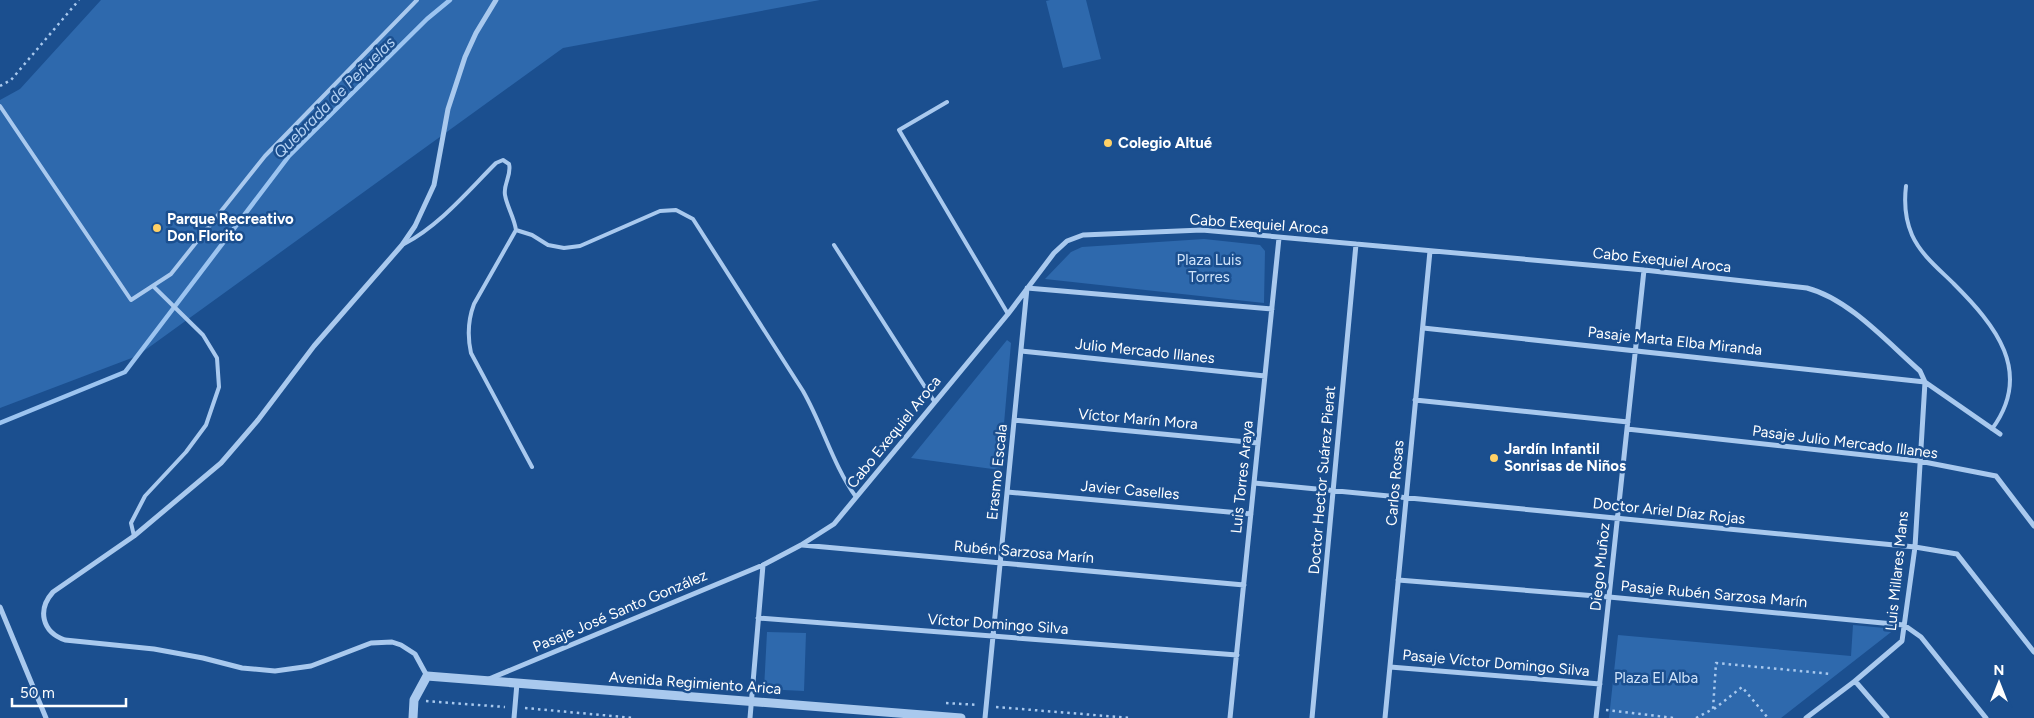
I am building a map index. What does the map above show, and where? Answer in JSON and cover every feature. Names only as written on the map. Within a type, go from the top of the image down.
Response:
[{"type":"street","points":[[413,718],[414,700],[428,676],[415,654],[402,645],[392,642],[371,643],[311,666],[275,671],[242,668],[203,658],[154,649],[65,640],[53,635],[49,630],[43,618],[43,611],[48,598],[53,592],[134,536],[221,463],[258,420],[314,346],[402,245],[425,206],[434,185],[448,109],[465,57],[476,32],[496,0]]},
{"type":"street","name":"Cabo Exequiel Aroca","points":[[762,565],[801,545],[834,524],[1008,314],[1060,246],[1083,235],[1202,230],[1644,270],[1794,286],[1830,295],[1849,308],[1920,371],[1925,382]]},
{"type":"street","name":"Luis Torres Araya","points":[[1230,718],[1279,238]]},
{"type":"street","name":"Doctor Hector Suárez Pierat","points":[[1312,718],[1356,244]]},
{"type":"street","name":"Carlos Rosas","points":[[1385,718],[1430,251]]},
{"type":"street","name":"Diego Muñoz","points":[[1596,718],[1644,270]]},
{"type":"street","points":[[1027,288],[1272,309]]},
{"type":"street","name":"Erasmo Escala","points":[[985,718],[1027,288]]},
{"type":"street","name":"Pasaje Marta Elba Miranda","points":[[1422,328],[1636,349],[1925,382]]},
{"type":"street","name":"Julio Mercado Illanes","points":[[1021,350],[1265,376]]},
{"type":"street","points":[[1925,382],[2000,434]]},
{"type":"street","name":"Luis Millares Mans","points":[[1806,718],[1855,681],[1902,641],[1915,547],[1925,382]]},
{"type":"street","points":[[1415,400],[1628,422]]},
{"type":"street","name":"Víctor Marín Mora","points":[[1014,420],[1258,443]]},
{"type":"street","name":"Pasaje Julio Mercado Illanes","points":[[1627,429],[1920,462],[1996,476],[2034,526]]},
{"type":"street","name":"Doctor Ariel Díaz Rojas","points":[[1254,483],[1915,547],[1957,554],[2034,652]]},
{"type":"street","name":"Javier Caselles","points":[[1008,492],[1251,514]]},
{"type":"street","name":"Rubén Sarzosa Marín","points":[[801,545],[1244,585]]},
{"type":"street","points":[[750,718],[762,565]]},
{"type":"street","name":"Pasaje José Santo González","points":[[486,680],[762,565]]},
{"type":"street","name":"Pasaje Rubén Sarzosa Marín","points":[[1398,580],[1609,597],[1904,625]]},
{"type":"street","points":[[0,608],[46,718]]},
{"type":"street","name":"Víctor Domingo Silva","points":[[758,618],[1236,655]]},
{"type":"street","points":[[1904,625],[1921,637],[1986,718]]},
{"type":"street","name":"Pasaje Víctor Domingo Silva","points":[[1390,667],[1600,684]]},
{"type":"street","name":"Avenida Regimiento Arica","points":[[428,676],[961,718]]},
{"type":"street","points":[[1855,681],[1887,718]]},
{"type":"street","points":[[514,718],[517,683]]},
{"type":"lane","points":[[0,106],[131,300],[171,274],[265,156],[416,0]]},
{"type":"lane","points":[[947,102],[899,130],[1008,314]]},
{"type":"lane","points":[[402,245],[418,237],[440,220],[499,160],[506,161],[510,168],[505,183],[505,196],[514,218],[516,230],[474,304],[470,313],[468,334],[471,352],[532,467]]},
{"type":"lane","points":[[1906,186],[1906,214],[1912,235],[1918,245],[1938,269],[1971,302],[1995,331],[2006,350],[2011,370],[2011,389],[2004,410],[1992,429]]},
{"type":"lane","points":[[516,230],[532,235],[548,245],[564,248],[580,246],[660,211],[676,210],[693,218],[803,391],[815,412],[836,464],[856,497]]},
{"type":"lane","points":[[834,245],[934,401]]},
{"type":"lane","points":[[134,536],[131,523],[145,496],[186,452],[206,425],[219,387],[217,358],[203,336],[153,286]]},
{"type":"path","points":[[0,86],[11,80],[79,0]]},
{"type":"path","points":[[1713,709],[1716,663],[1832,674]]},
{"type":"path","points":[[1696,718],[1713,709],[1742,687],[1768,718]]},
{"type":"path","points":[[1597,709],[1674,718]]},
{"type":"green space","name":"Parque Recreativo Don Florito","points":[[101,0],[820,0],[563,48],[137,356],[0,408],[0,100],[20,89]]},
{"type":"green space","points":[[1086,0],[1101,59],[1063,68],[1046,1]]},
{"type":"green space","name":"Plaza Luis Torres","points":[[1204,239],[1260,245],[1265,251],[1264,303],[1045,279],[1071,252],[1082,247]]},
{"type":"green space","points":[[1007,340],[1011,343],[1000,470],[911,458]]},
{"type":"green space","name":"Plaza El Alba","points":[[1853,625],[1895,629],[1781,718],[1609,718],[1618,635],[1851,656]]},
{"type":"green space","points":[[767,632],[806,633],[804,691],[764,689]]},
{"type":"waterway","name":"Quebrada de Peñuelas","points":[[0,423],[125,372],[289,156],[427,19],[450,0]]},
{"type":"place","name":"Colegio Altué","points":[[1108,143]]},
{"type":"place","name":"Parque Recreativo Don Florito","points":[[157,228]]},
{"type":"place","name":"Jardín Infantil Sonrisas de Niños","points":[[1494,458]]}]
